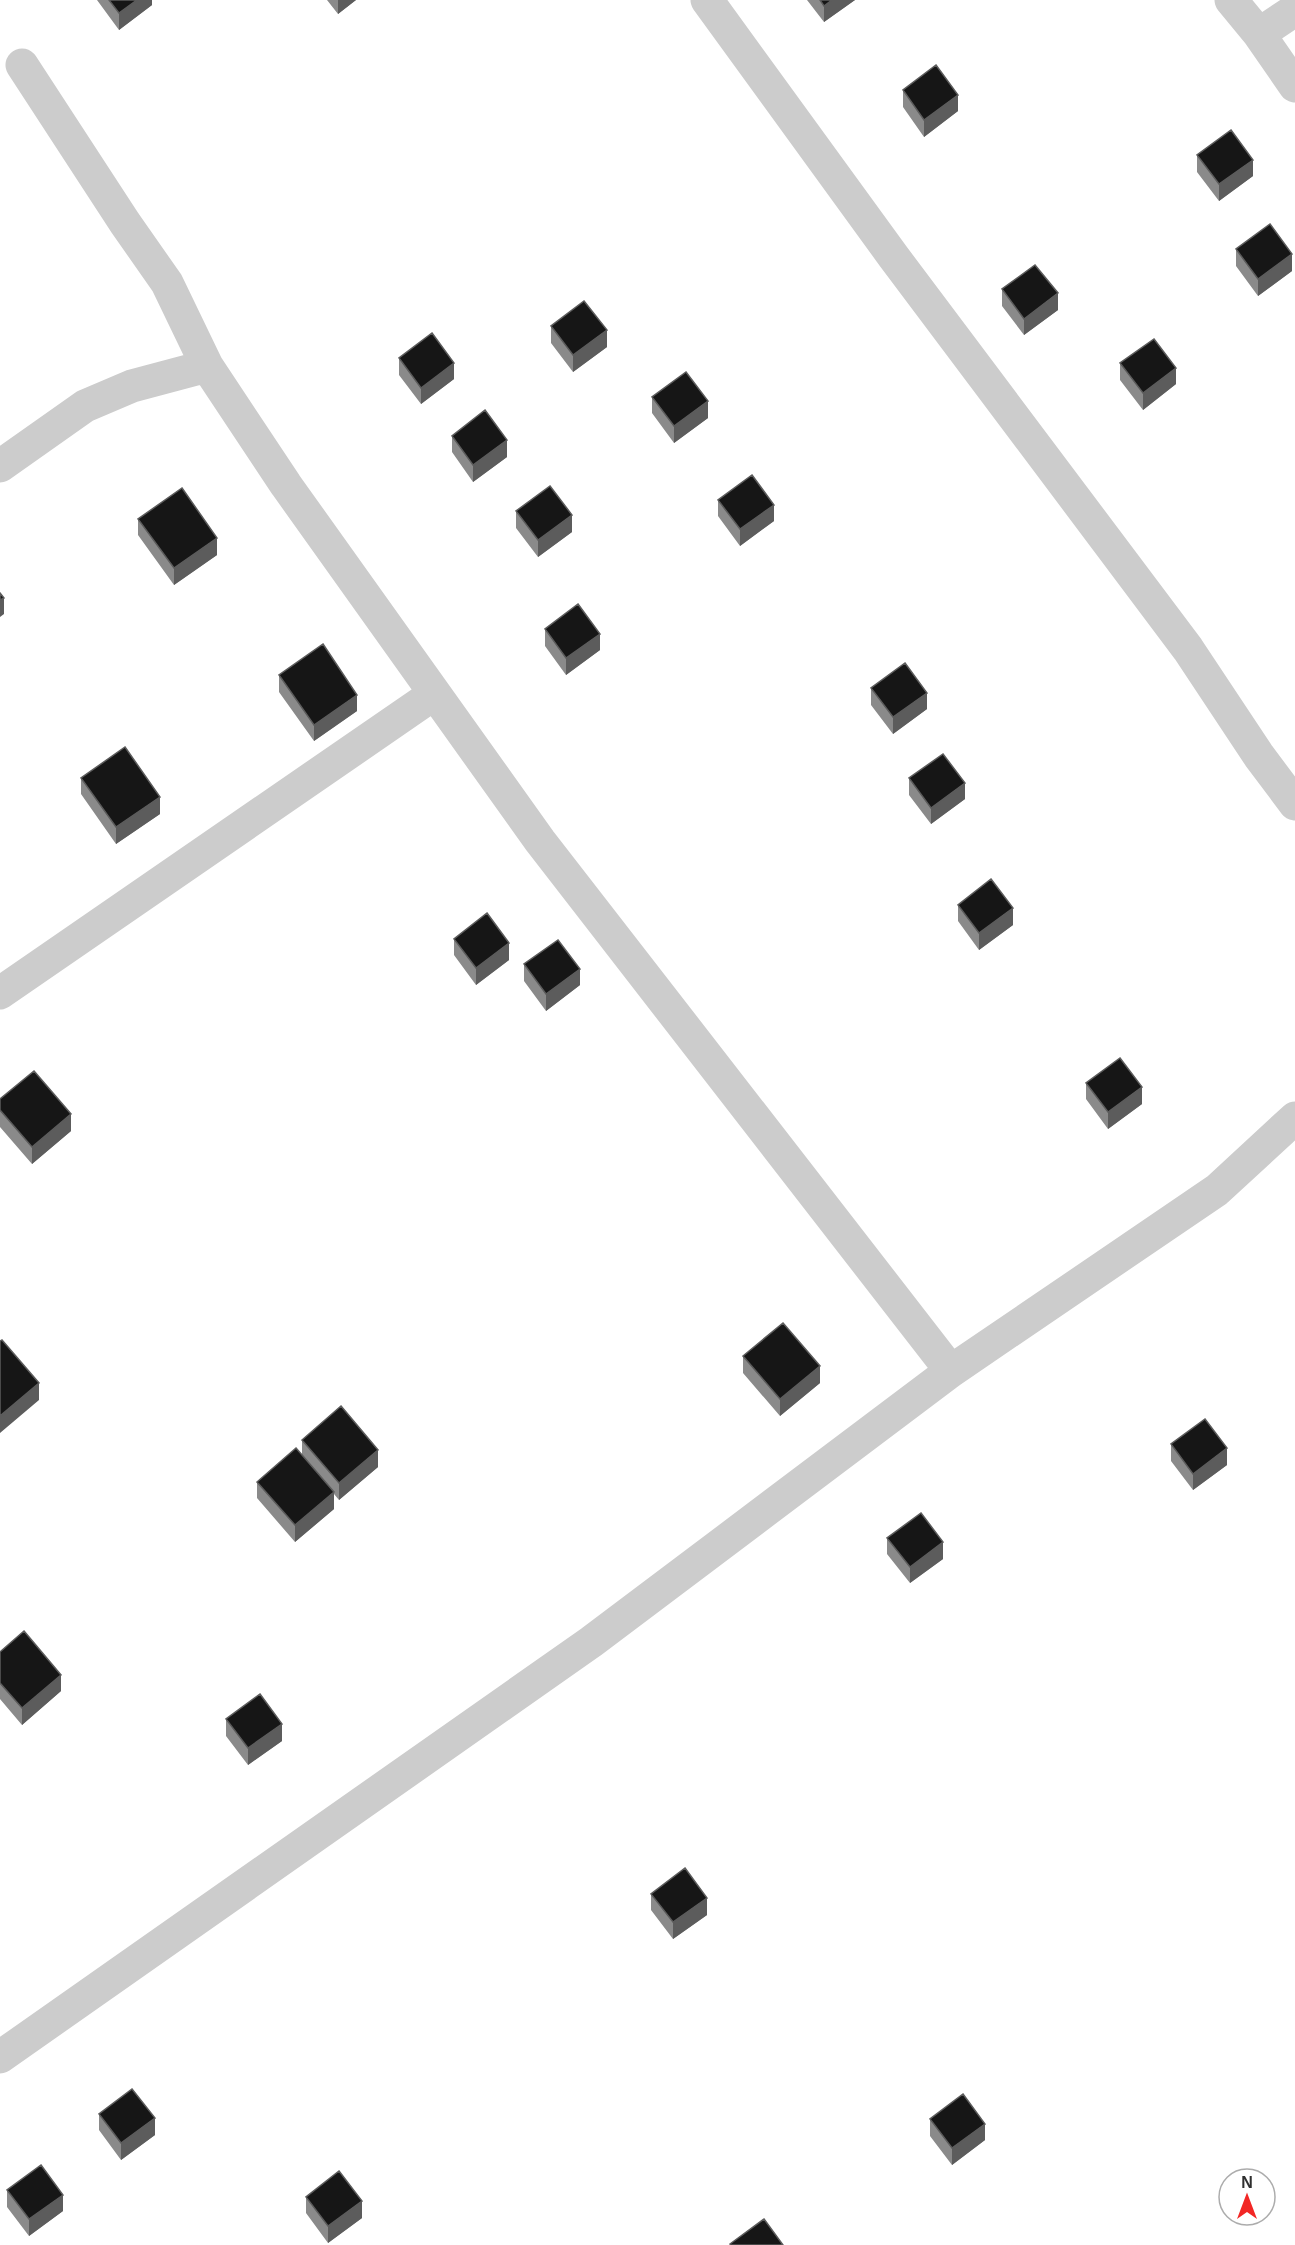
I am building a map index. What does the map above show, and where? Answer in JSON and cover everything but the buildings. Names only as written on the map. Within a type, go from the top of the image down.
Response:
[{"type":"street","points":[[707,0],[892,256],[1188,649],[1259,756],[1295,804]]},
{"type":"street","points":[[1231,0],[1259,34],[1295,86]]},
{"type":"street","points":[[1259,34],[1295,10]]},
{"type":"street","points":[[21,65],[124,223],[167,282],[207,366],[286,485],[434,694],[540,841],[951,1371]]},
{"type":"street","points":[[0,466],[85,406],[132,386],[207,366]]},
{"type":"street","points":[[0,993],[434,694]]},
{"type":"street","points":[[0,2057],[591,1642],[951,1371],[1217,1190],[1295,1118]]}]
